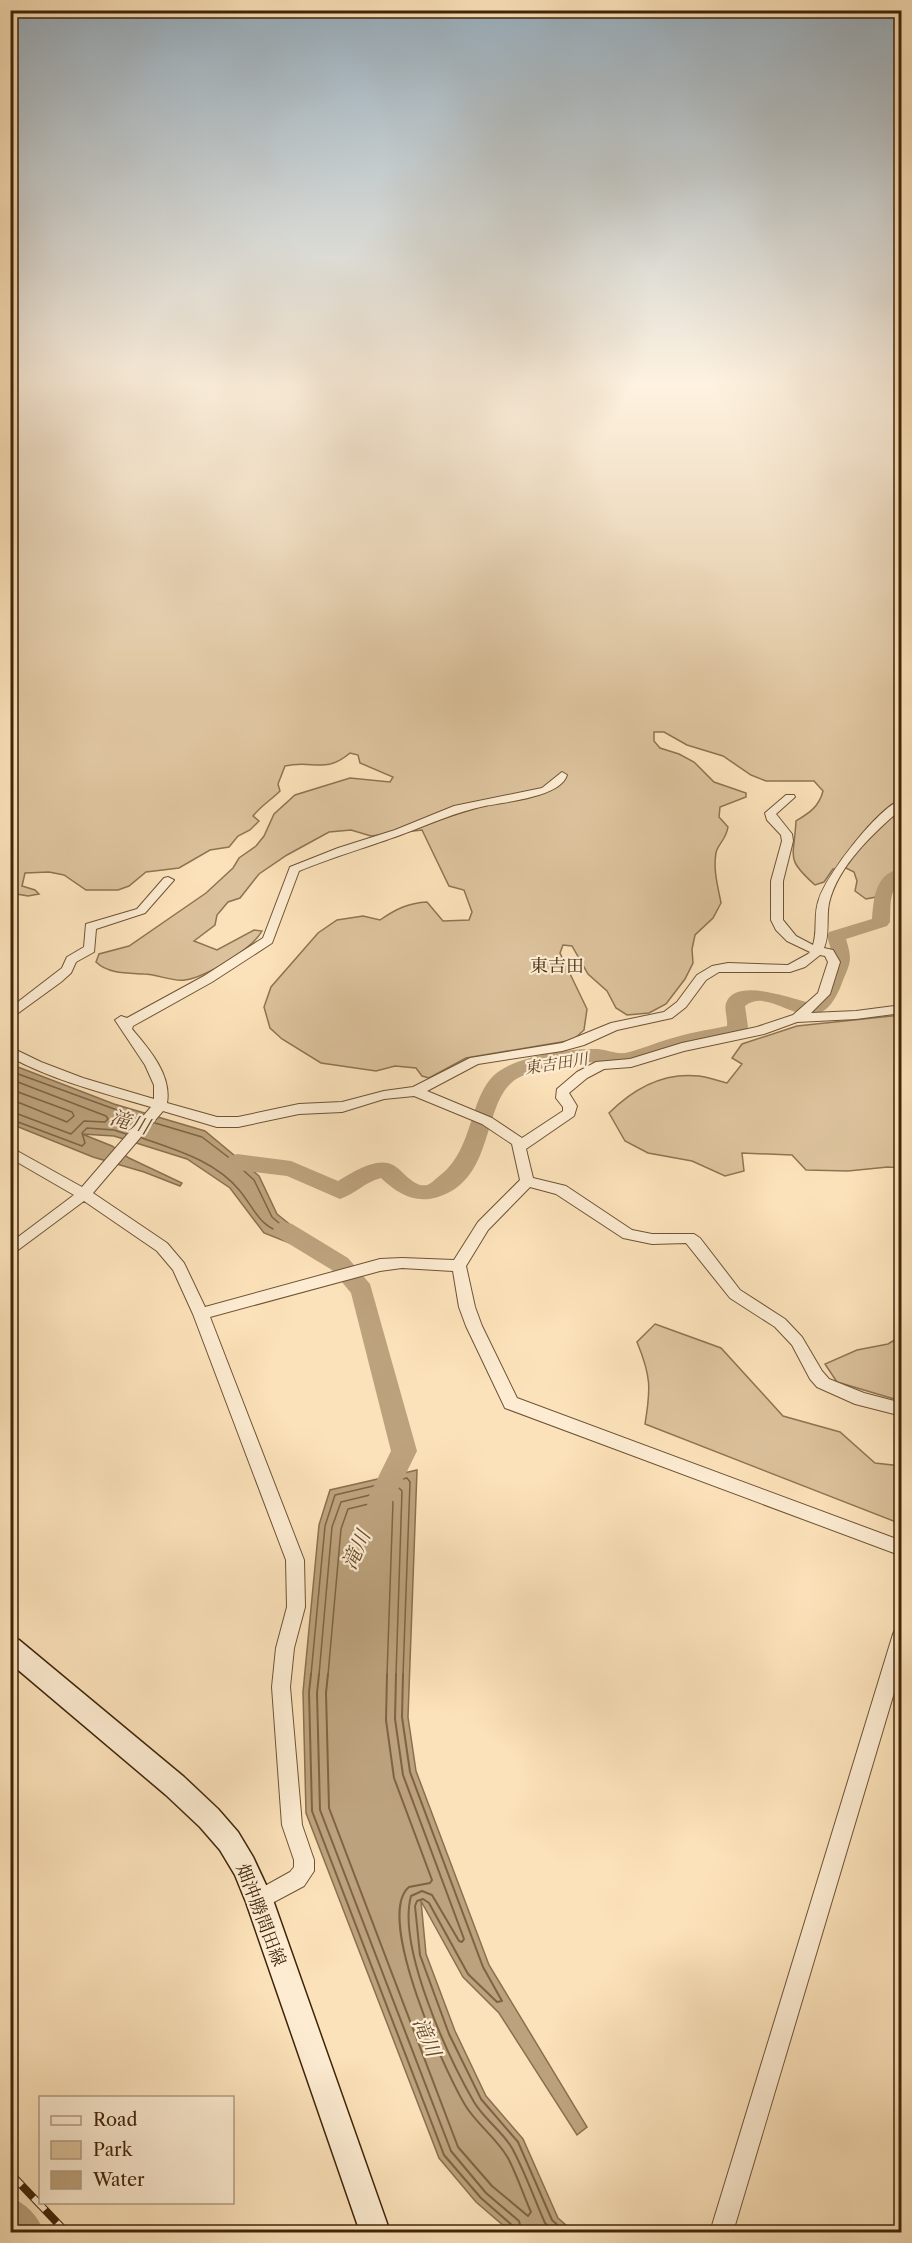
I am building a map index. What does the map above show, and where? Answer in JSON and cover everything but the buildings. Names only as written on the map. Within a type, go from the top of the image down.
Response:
[{"type":"main road","name":"畑沖勝間田線","points":[[10,1648],[176,1786],[229,1841],[244,1866],[259,1900],[375,2232]]},
{"type":"street","points":[[10,1251],[84,1194],[160,1105],[163,1095],[160,1082],[123,1021],[208,979],[268,940],[294,869],[342,850],[399,832],[458,808],[545,790],[561,779],[562,775]]},
{"type":"street","points":[[519,1147],[569,1113],[570,1106],[563,1098],[562,1092],[582,1075],[601,1065],[631,1063],[682,1047],[760,1031],[796,1018],[811,1008],[824,994],[834,962],[829,953],[799,944],[779,926],[777,920],[778,870],[788,851],[789,840],[781,826],[771,818],[770,813],[790,797]]},
{"type":"street","points":[[10,1051],[36,1065],[78,1081],[217,1122],[238,1122],[299,1109],[342,1107],[384,1095],[415,1091],[460,1066],[477,1060],[573,1044],[601,1030],[669,1015],[685,1003],[696,982],[715,969],[789,969],[801,965],[817,951],[822,941],[821,909],[825,896],[842,866],[855,847],[902,802]]},
{"type":"street","points":[[10,1015],[57,979],[66,970],[71,960],[90,949],[90,927],[141,911],[168,880]]},
{"type":"street","points":[[796,1018],[856,1015],[902,1009]]},
{"type":"street","points":[[415,1091],[482,1119],[514,1138],[519,1147],[527,1181]]},
{"type":"street","points":[[10,1152],[84,1194],[162,1247],[179,1267],[201,1314],[295,1560],[296,1607],[285,1648],[281,1688],[292,1825],[304,1860],[304,1871],[297,1879],[259,1900]]},
{"type":"street","points":[[527,1181],[483,1226],[464,1254],[459,1266],[467,1307],[474,1326],[511,1403],[902,1549]]},
{"type":"street","points":[[527,1181],[561,1190],[628,1234],[652,1239],[689,1238],[695,1242],[735,1294],[780,1323],[797,1341],[823,1383],[837,1391],[902,1410]]},
{"type":"street","points":[[201,1314],[380,1265],[412,1263],[459,1266]]},
{"type":"street","points":[[724,2224],[902,1634]]},
{"type":"green space","points":[[10,489],[901,489],[901,870],[888,875],[876,897],[866,899],[855,891],[857,881],[854,872],[846,868],[833,869],[824,882],[815,885],[795,863],[793,851],[796,821],[816,805],[823,791],[814,781],[766,781],[751,775],[723,756],[687,745],[664,732],[654,732],[654,741],[660,748],[694,762],[714,782],[746,793],[746,797],[720,807],[719,817],[728,827],[715,859],[721,903],[713,918],[695,935],[692,949],[693,963],[685,979],[666,1004],[649,1013],[627,1015],[616,1008],[607,991],[588,974],[572,946],[563,945],[560,953],[587,1009],[584,1030],[573,1040],[466,1058],[429,1078],[422,1076],[416,1068],[395,1066],[376,1071],[321,1063],[282,1039],[270,1028],[264,1007],[271,987],[318,933],[337,920],[363,916],[380,920],[402,907],[427,902],[443,921],[469,920],[472,912],[464,890],[449,886],[422,830],[371,836],[351,830],[329,832],[287,855],[259,874],[240,898],[228,902],[217,915],[215,925],[194,941],[217,950],[254,930],[262,931],[239,954],[204,974],[185,980],[170,979],[149,974],[118,972],[106,969],[96,962],[99,954],[129,946],[206,893],[233,868],[239,858],[256,846],[264,836],[274,814],[295,795],[350,778],[390,782],[393,777],[360,763],[358,755],[350,753],[341,760],[325,765],[285,766],[278,784],[280,791],[253,816],[259,821],[250,830],[238,836],[229,847],[210,850],[179,868],[146,872],[129,886],[118,890],[86,890],[64,875],[49,872],[25,873],[22,886],[35,890],[39,894],[28,896],[11,893]]},
{"type":"green space","points":[[901,1015],[901,1168],[848,1171],[806,1170],[792,1155],[742,1153],[744,1171],[725,1176],[692,1161],[648,1153],[625,1141],[609,1113],[639,1090],[661,1080],[686,1075],[706,1077],[727,1083],[742,1064],[732,1058],[742,1044],[797,1026]]},
{"type":"green space","points":[[655,1324],[721,1348],[783,1416],[840,1432],[875,1463],[901,1466],[901,1524],[645,1424],[648,1382],[645,1364],[637,1342]]},
{"type":"green space","points":[[901,1336],[901,1401],[837,1382],[825,1364],[857,1350],[888,1344]]},
{"type":"water","points":[[10,1064],[114,1104],[205,1131],[259,1176],[277,1214],[315,1240],[302,1248],[264,1233],[230,1188],[187,1159],[114,1136],[82,1134],[112,1146],[129,1158],[182,1183],[180,1186],[144,1172],[93,1157],[11,1124]]},
{"type":"water","points":[[417,1470],[408,1717],[416,1771],[489,1965],[587,2127],[577,2135],[499,2013],[463,1977],[421,1901],[426,1954],[455,2031],[486,2096],[523,2139],[558,2218],[574,2232],[511,2232],[476,2202],[439,2158],[306,1813],[303,1692],[319,1525],[330,1490]]},
{"type":"waterway","name":"東吉田川","points":[[237,1162],[291,1169],[340,1191],[364,1174],[385,1170],[398,1182],[412,1190],[419,1192],[435,1190],[457,1174],[468,1160],[495,1088],[510,1073],[534,1064],[577,1057],[599,1056],[626,1059],[685,1041],[733,1031],[738,1027],[735,1004],[751,996],[772,998],[811,1009],[819,1007],[826,1000],[842,957],[836,936],[881,922],[885,887],[894,877],[902,873]]},
{"type":"waterway","name":"滝川","points":[[284,1230],[340,1264],[362,1290],[404,1451],[379,1502]]},
{"type":"waterway","points":[[10,2215],[26,2232]]},
{"type":"railway","points":[[10,2173],[39,2204]]},
{"type":"railway","points":[[39,2204],[66,2232]]},
{"type":"district","name":"東吉田","points":[[557,966]]}]
